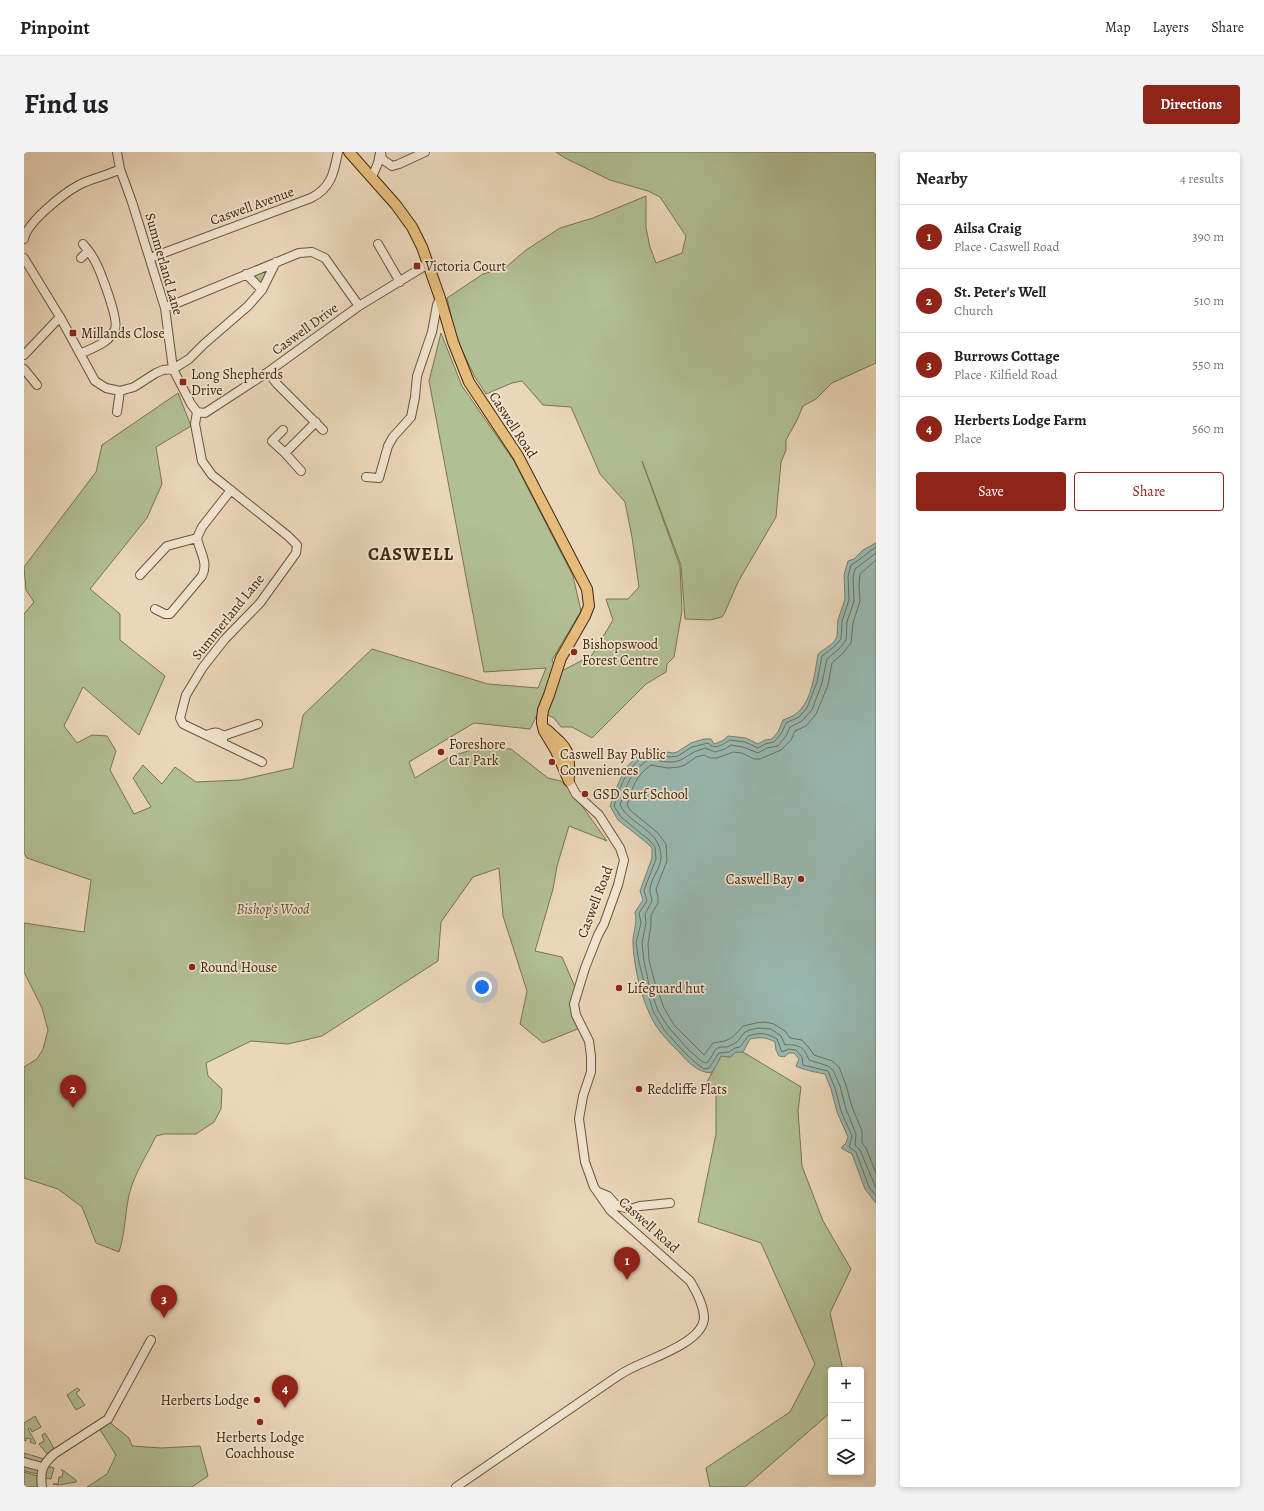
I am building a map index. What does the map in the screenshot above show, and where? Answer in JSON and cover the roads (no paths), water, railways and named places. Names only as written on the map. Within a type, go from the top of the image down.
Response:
[{"type":"main road","name":"Caswell Road","points":[[349,152],[372,177],[412,228],[422,247],[440,298],[453,342],[469,382],[518,456],[587,590],[588,606],[585,616],[561,658],[543,710],[542,723],[544,731],[561,761],[569,781]]},
{"type":"street","name":"Summerland Lane","points":[[117,152],[120,169],[165,308],[174,369],[191,404],[197,412],[195,424],[202,462],[212,475],[288,536],[297,545],[296,553],[260,603],[225,639],[203,667],[186,695],[180,718],[183,724],[207,735],[214,732],[219,733],[223,740],[262,762]]},
{"type":"street","name":"Caswell Avenue","points":[[150,258],[311,198],[320,193],[334,174],[338,152]]},
{"type":"street","points":[[372,177],[381,152]]},
{"type":"street","points":[[381,152],[382,159],[392,166],[425,152]]},
{"type":"street","points":[[24,239],[32,225],[53,203],[80,184],[120,169]]},
{"type":"street","points":[[80,354],[108,340],[115,329],[114,311],[93,257],[83,244]]},
{"type":"street","points":[[378,244],[400,282]]},
{"type":"street","points":[[81,258],[88,251]]},
{"type":"street","points":[[165,308],[276,262],[308,251],[319,254],[325,258],[359,306]]},
{"type":"street","points":[[24,258],[60,317],[95,381],[106,388],[120,391],[134,387],[163,370],[174,369],[189,359],[248,306],[262,290],[276,262]]},
{"type":"street","name":"Caswell Drive","points":[[197,412],[205,413],[268,372],[359,306],[428,264]]},
{"type":"street","points":[[246,274],[262,290]]},
{"type":"street","points":[[366,477],[379,478],[388,446],[393,437],[411,417],[417,376],[432,332],[437,304],[440,298]]},
{"type":"street","points":[[24,355],[60,317]]},
{"type":"street","points":[[24,368],[37,384]]},
{"type":"street","points":[[268,372],[323,430]]},
{"type":"street","points":[[117,412],[120,391]]},
{"type":"street","points":[[285,454],[316,422]]},
{"type":"street","points":[[283,430],[270,444],[285,454],[302,471]]},
{"type":"street","points":[[155,609],[165,614],[170,614],[202,576],[205,567],[197,538],[202,527],[231,490]]},
{"type":"street","points":[[140,575],[167,546],[197,538]]},
{"type":"street","name":"Summerland Lane","points":[[223,740],[258,724]]},
{"type":"street","name":"Caswell Road","points":[[456,1487],[615,1378],[633,1367],[671,1351],[694,1335],[702,1326],[704,1317],[698,1295],[690,1280],[610,1210],[594,1187],[585,1162],[579,1119],[583,1096],[591,1072],[591,1048],[586,1032],[576,1015],[574,1004],[585,968],[604,924],[618,885],[624,860],[620,848],[599,815],[576,794],[569,781]]},
{"type":"street","points":[[597,1191],[608,1196],[617,1206],[630,1209],[640,1206],[670,1203]]},
{"type":"street","points":[[42,1487],[42,1467],[54,1454],[108,1419],[149,1343],[140,1342]]},
{"type":"street","points":[[24,1462],[42,1467]]},
{"type":"water","points":[[876,543],[876,1203],[865,1189],[852,1154],[841,1148],[846,1143],[848,1137],[837,1112],[831,1089],[825,1074],[805,1070],[796,1066],[799,1059],[794,1053],[789,1053],[784,1057],[779,1056],[776,1050],[775,1042],[766,1038],[750,1039],[743,1052],[736,1052],[730,1057],[721,1056],[711,1073],[701,1071],[689,1063],[662,1034],[645,1004],[638,980],[633,945],[636,921],[635,912],[643,900],[640,891],[652,858],[652,848],[618,820],[610,806],[623,774],[638,755],[647,749],[673,753],[691,743],[704,739],[711,739],[714,744],[722,741],[728,736],[746,738],[758,744],[765,740],[772,739],[778,732],[783,720],[794,715],[802,708],[812,686],[818,654],[833,643],[837,637],[838,620],[845,599],[844,575],[848,561],[854,559],[863,550]]},
{"type":"place","name":"Victoria Court","points":[[417,266]]},
{"type":"place","name":"Millands Close","points":[[73,333]]},
{"type":"place","name":"Long Shepherds Drive","points":[[183,382]]},
{"type":"place","name":"Bishopswood Forest Centre","points":[[574,652]]},
{"type":"place","name":"Foreshore Car Park","points":[[441,752]]},
{"type":"place","name":"Caswell Bay Public Conveniences","points":[[552,762]]},
{"type":"place","name":"GSD Surf School","points":[[585,794]]},
{"type":"place","name":"Caswell Bay","points":[[801,879]]},
{"type":"place","name":"Round House","points":[[192,967]]},
{"type":"place","name":"Lifeguard hut","points":[[619,988]]},
{"type":"place","name":"Redcliffe Flats","points":[[639,1089]]},
{"type":"place","name":"St. Peter's Well","points":[[73,1108]]},
{"type":"place","name":"Ailsa Craig","points":[[627,1280]]},
{"type":"place","name":"Burrows Cottage","points":[[164,1318]]},
{"type":"place","name":"Herberts Lodge","points":[[257,1400]]},
{"type":"place","name":"Herberts Lodge Farm","points":[[285,1408]]},
{"type":"place","name":"Herberts Lodge Coachhouse","points":[[260,1422]]},
{"type":"district","name":"CASWELL","points":[[411,554]]},
{"type":"park label","name":"Bishop's Wood","points":[[273,909]]}]
